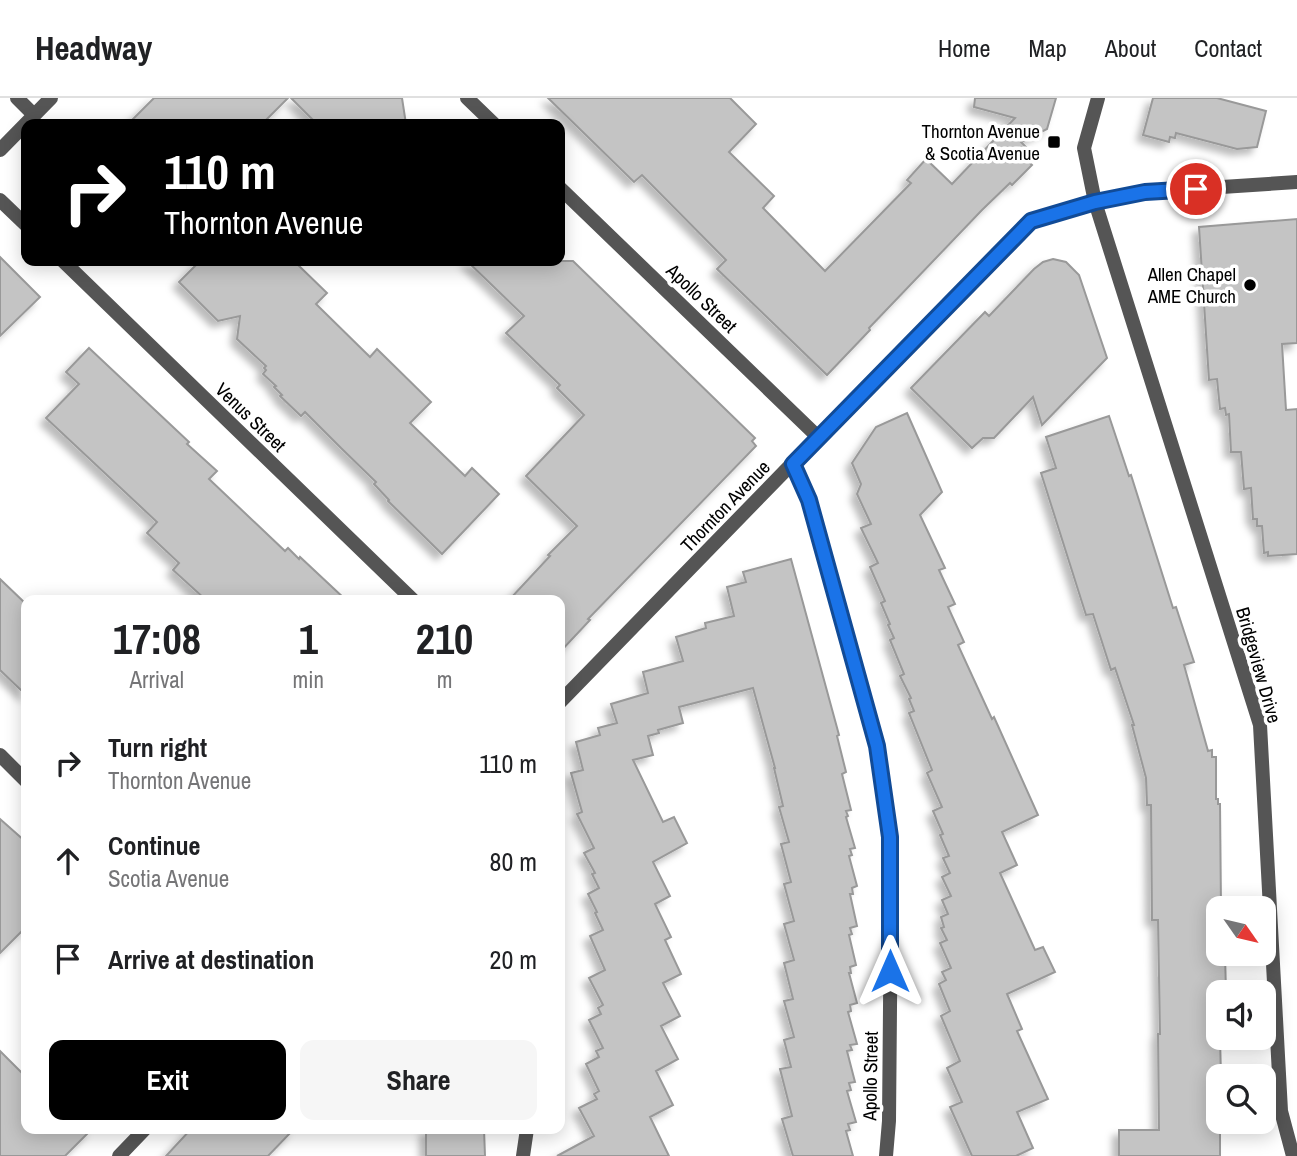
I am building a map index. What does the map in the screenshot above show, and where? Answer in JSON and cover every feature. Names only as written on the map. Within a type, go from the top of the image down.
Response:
[{"type":"street","points":[[17,98],[34,115]]},
{"type":"street","points":[[30,119],[51,98]]},
{"type":"street","points":[[467,98],[489,119]]},
{"type":"street","points":[[1095,202],[1084,148],[1098,98]]},
{"type":"street","points":[[0,150],[21,128]]},
{"type":"street","name":"Thornton Avenue","points":[[565,697],[1031,221],[1095,202],[1145,192],[1297,182]]},
{"type":"street","name":"Apollo Street","points":[[565,193],[818,437]]},
{"type":"street","points":[[0,200],[21,220]]},
{"type":"street","name":"Bridgeview Drive","points":[[1095,202],[1260,725],[1281,1111],[1293,1156]]},
{"type":"street","name":"Venus Street","points":[[68,266],[408,595]]},
{"type":"street","name":"Apollo Street","points":[[793,464],[809,500],[877,746],[890,837],[889,1121],[886,1156]]},
{"type":"street","points":[[0,755],[21,775]]},
{"type":"street","points":[[119,1156],[140,1134]]},
{"type":"street","points":[[523,1156],[526,1134]]},
{"type":"building","points":[[154,98],[288,98],[267,119],[133,119]]},
{"type":"building","points":[[291,98],[402,98],[405,119],[312,119]]},
{"type":"building","points":[[548,98],[730,98],[756,124],[729,152],[774,196],[763,208],[825,271],[911,183],[907,180],[926,159],[952,184],[1015,118],[974,107],[975,98],[1056,98],[1047,129],[1021,142],[1029,150],[1023,156],[1032,165],[982,210],[827,375],[717,269],[726,260],[642,175],[634,182]]},
{"type":"building","points":[[1153,98],[1217,98],[1266,111],[1257,147],[1237,149],[1176,133],[1175,138],[1170,137],[1169,142],[1143,135]]},
{"type":"building","points":[[1297,219],[1297,343],[1282,344],[1286,410],[1297,409],[1297,554],[1268,556],[1268,552],[1264,553],[1262,526],[1257,526],[1257,519],[1253,519],[1251,488],[1244,489],[1241,452],[1231,452],[1229,414],[1226,415],[1225,408],[1220,409],[1217,379],[1209,380],[1199,227]]},
{"type":"building","points":[[0,257],[40,297],[0,336]]},
{"type":"building","points":[[1053,259],[1066,262],[1079,275],[1107,358],[1042,425],[1033,397],[994,438],[983,438],[972,448],[911,388],[985,312],[989,316],[1034,269]]},
{"type":"building","points":[[565,261],[573,261],[755,438],[752,441],[756,446],[588,619],[590,620],[565,647],[565,595],[514,595],[577,526],[526,476],[584,415],[557,388],[560,385],[506,333],[524,316],[472,266],[565,266]]},
{"type":"building","points":[[195,266],[299,266],[327,293],[316,304],[370,357],[377,349],[431,402],[410,423],[465,476],[472,468],[499,494],[442,554],[388,501],[374,484],[376,482],[305,412],[301,416],[280,396],[282,395],[274,387],[276,386],[263,374],[266,366],[237,339],[240,316],[218,321],[179,282]]},
{"type":"building","points":[[89,348],[217,471],[209,479],[285,551],[288,548],[299,559],[300,557],[341,595],[200,595],[173,570],[179,563],[147,533],[157,522],[46,418],[79,384],[66,372]]},
{"type":"building","points":[[907,413],[942,492],[920,515],[945,568],[939,570],[955,604],[948,607],[964,642],[958,645],[1038,815],[1002,832],[1017,865],[1000,873],[1035,950],[1043,947],[1055,972],[1007,994],[1022,1029],[1017,1031],[1048,1099],[1017,1112],[1033,1148],[1016,1156],[972,1156],[950,1107],[962,1102],[947,1068],[960,1061],[941,1016],[950,1011],[939,984],[946,980],[942,972],[951,968],[940,943],[947,940],[941,928],[944,927],[941,917],[948,914],[942,900],[951,896],[942,877],[950,873],[943,858],[949,856],[933,811],[942,807],[927,773],[932,770],[909,713],[914,711],[900,676],[904,674],[890,640],[894,638],[881,603],[885,601],[870,567],[878,563],[861,528],[871,524],[857,494],[861,484],[852,463],[876,427]]},
{"type":"building","points":[[1109,416],[1129,476],[1131,475],[1173,608],[1176,607],[1194,662],[1184,665],[1208,751],[1212,750],[1212,757],[1216,757],[1216,799],[1220,804],[1221,896],[1206,896],[1206,966],[1225,966],[1226,980],[1206,980],[1206,1050],[1220,1050],[1221,1064],[1206,1064],[1206,1134],[1220,1134],[1220,1156],[1119,1156],[1119,1130],[1159,1130],[1158,920],[1152,920],[1151,805],[1147,805],[1146,778],[1134,725],[1115,668],[1111,670],[1093,614],[1086,615],[1041,473],[1056,468],[1046,437]]},
{"type":"building","points":[[791,559],[839,735],[837,736],[846,772],[842,774],[851,810],[846,811],[846,817],[855,848],[850,849],[852,855],[849,856],[857,886],[852,888],[853,894],[850,894],[857,926],[850,928],[852,934],[849,935],[856,965],[850,967],[849,973],[857,1003],[850,1005],[851,1011],[848,1012],[857,1044],[850,1045],[852,1050],[847,1051],[855,1082],[849,1083],[851,1090],[847,1091],[856,1122],[848,1124],[850,1130],[846,1131],[853,1156],[793,1156],[782,1119],[792,1116],[780,1069],[791,1067],[784,1040],[794,1037],[784,1001],[793,999],[784,963],[794,960],[784,924],[794,921],[784,884],[791,882],[781,844],[789,842],[779,807],[783,806],[775,768],[753,688],[679,707],[683,723],[658,730],[659,733],[648,736],[653,755],[633,760],[663,822],[674,817],[687,843],[653,862],[670,896],[655,904],[671,937],[665,940],[681,974],[663,983],[680,1016],[661,1026],[678,1059],[656,1071],[673,1105],[650,1117],[669,1156],[557,1156],[594,1136],[579,1108],[597,1099],[594,1094],[599,1091],[586,1064],[599,1057],[596,1051],[603,1048],[589,1020],[601,1014],[598,1008],[603,1005],[589,978],[605,970],[590,936],[603,930],[588,894],[599,888],[592,874],[595,873],[584,853],[594,848],[577,814],[582,812],[571,773],[583,770],[576,742],[600,735],[598,728],[617,723],[611,704],[648,693],[643,672],[683,661],[676,637],[706,628],[705,623],[734,616],[727,587],[746,582],[743,572]]},
{"type":"building","points":[[0,579],[21,599],[21,690],[0,670]]},
{"type":"building","points":[[0,819],[21,838],[21,932],[0,953]]},
{"type":"building","points":[[0,1051],[21,1072],[21,1134],[87,1134],[65,1156],[0,1156]]},
{"type":"building","points":[[186,1134],[289,1134],[268,1156],[166,1156]]},
{"type":"building","points":[[426,1134],[484,1134],[485,1156],[426,1156]]},
{"type":"place","name":"Thornton Avenue & Scotia Avenue","points":[[1054,142]]},
{"type":"place","name":"Allen Chapel AME Church","points":[[1250,285]]},
{"type":"route","points":[[890,971],[890,837],[877,746],[809,500],[793,464],[1031,221],[1095,202],[1145,192],[1196,189]]}]
